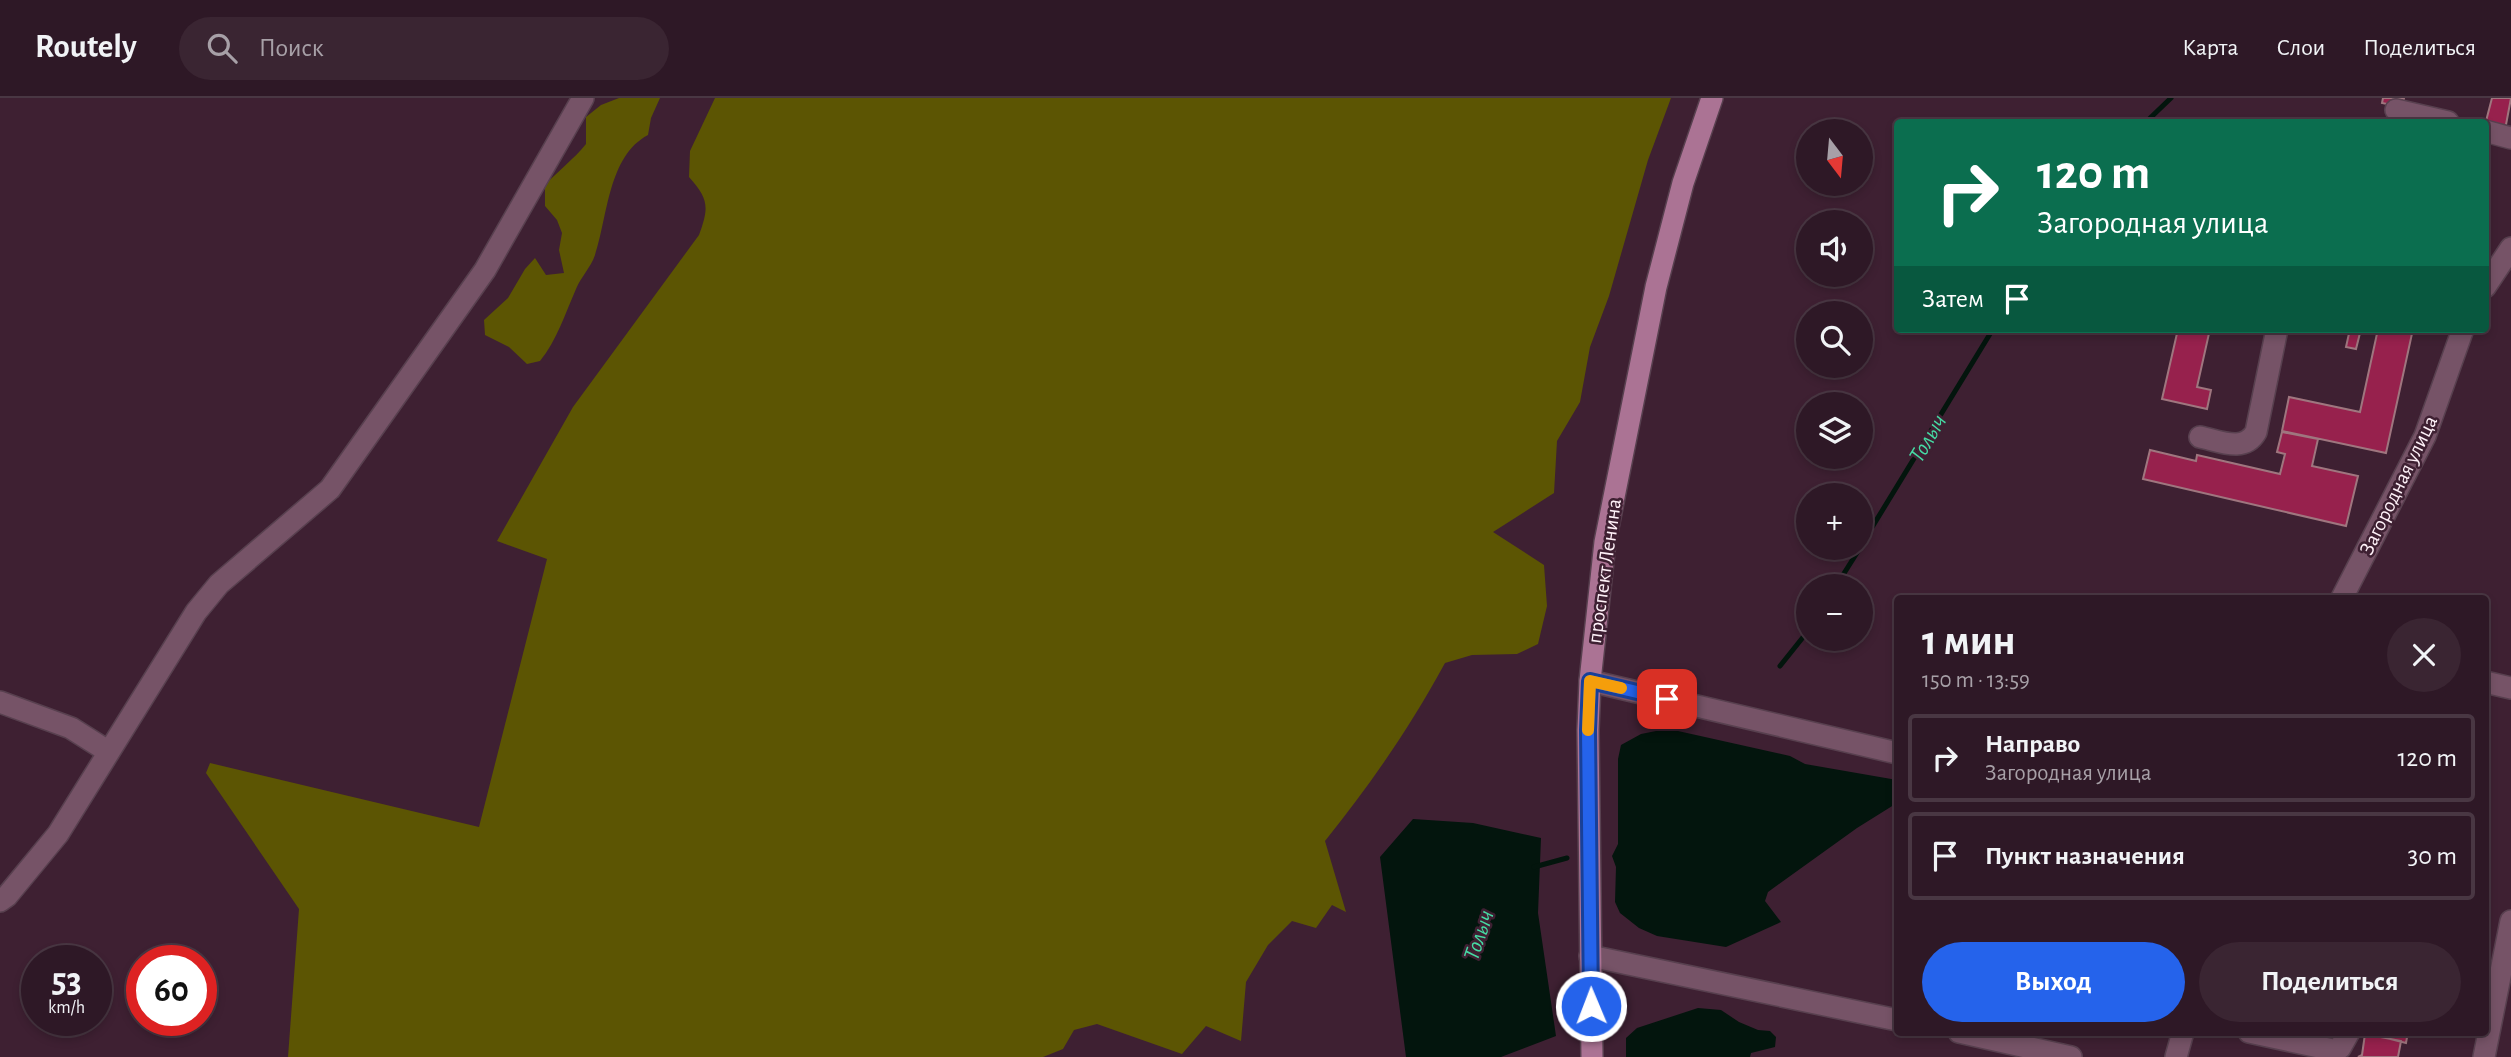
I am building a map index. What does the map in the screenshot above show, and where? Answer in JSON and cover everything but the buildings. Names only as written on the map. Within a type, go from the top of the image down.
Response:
[{"type":"main road","name":"проспект Ленина","points":[[1592,1057],[1590,681],[1605,542],[1653,301],[1683,183],[1712,98]]},
{"type":"street","points":[[0,901],[58,834],[204,603],[219,584],[330,489],[485,270],[583,98]]},
{"type":"street","points":[[2396,110],[2435,119]]},
{"type":"street","points":[[2489,132],[2511,138]]},
{"type":"street","points":[[2489,276],[2511,248]]},
{"type":"street","points":[[2200,437],[2240,445],[2249,443],[2253,438],[2276,333]]},
{"type":"street","name":"Загородная улица","points":[[2344,595],[2425,436],[2462,333]]},
{"type":"street","points":[[1590,681],[1894,752]]},
{"type":"street","points":[[2489,683],[2511,688]]},
{"type":"street","points":[[0,702],[71,728],[109,752]]},
{"type":"street","points":[[2489,1032],[2511,921]]},
{"type":"street","points":[[1590,956],[1894,1019]]},
{"type":"street","points":[[1977,1036],[2071,1057]]},
{"type":"street","points":[[2176,1057],[2182,1036]]},
{"type":"street","points":[[2268,1036],[2333,1050],[2340,1048],[2347,1036]]},
{"type":"street","points":[[2484,1057],[2488,1036]]},
{"type":"shaded area","points":[[619,98],[660,98],[651,118],[648,135],[635,145],[617,172],[595,255],[578,285],[556,336],[540,361],[527,364],[509,347],[485,335],[484,320],[508,298],[525,269],[535,258],[546,275],[564,273],[559,250],[562,233],[557,220],[545,206],[545,185],[586,144],[586,117],[601,105]]},
{"type":"shaded area","points":[[715,98],[1671,98],[1648,160],[1609,296],[1590,347],[1580,402],[1557,441],[1554,493],[1493,532],[1544,565],[1547,606],[1538,644],[1517,654],[1472,655],[1445,663],[1389,755],[1325,841],[1346,912],[1332,905],[1316,928],[1292,921],[1268,945],[1246,982],[1241,1041],[1206,1026],[1182,1054],[1097,1024],[1074,1030],[1063,1049],[1043,1057],[288,1057],[299,909],[206,773],[210,763],[479,827],[547,559],[497,541],[573,407],[699,235],[706,211],[704,198],[689,177],[690,151]]},
{"type":"water","points":[[1678,731],[1790,756],[1805,764],[1894,779],[1894,805],[1768,892],[1765,901],[1781,922],[1726,947],[1657,936],[1639,928],[1620,913],[1615,902],[1616,867],[1612,856],[1618,844],[1618,759],[1621,745],[1641,734]]},
{"type":"water","points":[[1413,819],[1473,823],[1541,838],[1538,913],[1556,1036],[1501,1057],[1406,1057],[1380,857]]},
{"type":"water","points":[[1698,1008],[1721,1010],[1739,1022],[1758,1030],[1770,1031],[1776,1037],[1775,1047],[1751,1053],[1750,1057],[1626,1057],[1626,1038],[1637,1028]]},
{"type":"waterway","name":"Толыч","points":[[2149,119],[2171,98]]},
{"type":"waterway","name":"Толыч","points":[[1873,526],[1991,333]]},
{"type":"waterway","name":"Толыч","points":[[1844,574],[1852,560]]},
{"type":"waterway","name":"Толыч","points":[[1780,666],[1796,646]]},
{"type":"waterway","name":"Толыч","points":[[1534,867],[1567,858]]},
{"type":"slow traffic","points":[[1588,730],[1590,681],[1621,688]]},
{"type":"route","points":[[1591,1006],[1588,730],[1590,681],[1667,699]]}]
